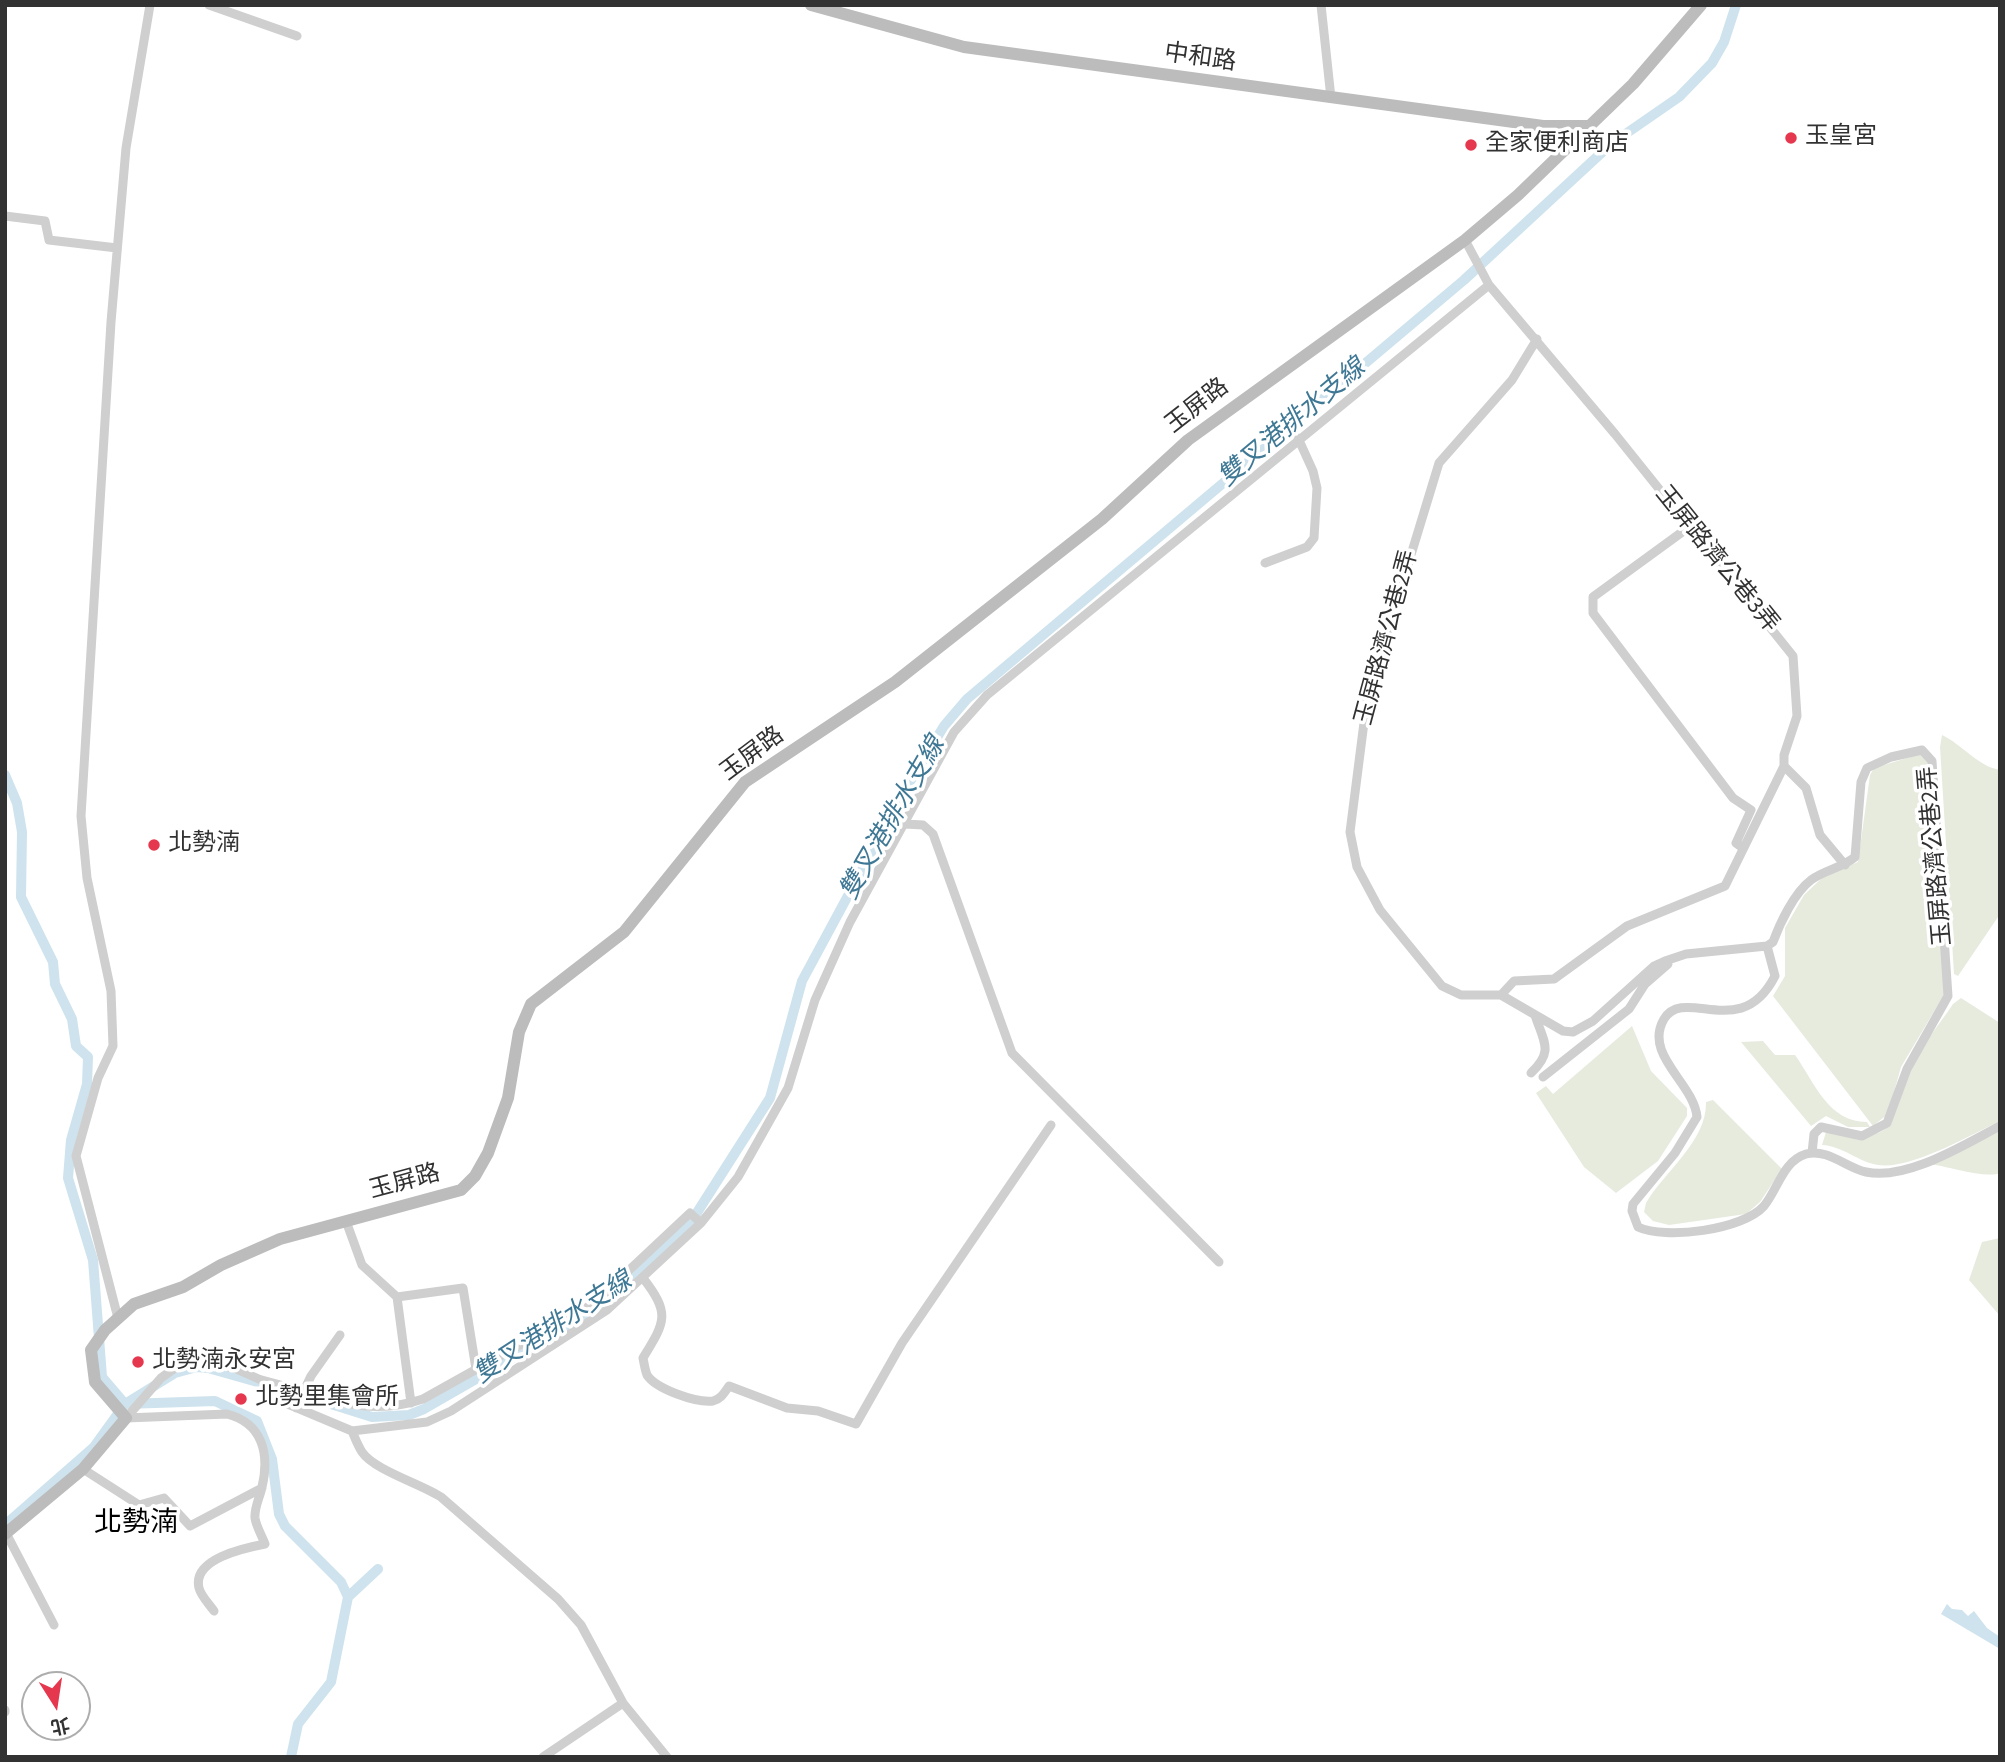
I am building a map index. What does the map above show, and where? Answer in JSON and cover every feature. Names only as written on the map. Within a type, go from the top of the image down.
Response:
[{"type":"street","points":[[118,1318],[76,1156],[98,1078],[113,1046],[111,991],[87,878],[81,816],[101,453],[117,248],[126,148],[150,5]]},
{"type":"street","points":[[209,5],[297,36]]},
{"type":"street","name":"中和路","points":[[811,5],[964,47],[1543,126],[1588,126]]},
{"type":"street","points":[[1321,5],[1331,98]]},
{"type":"street","name":"玉屏路","points":[[131,1413],[116,1407],[95,1382],[90,1350],[118,1318],[134,1304],[183,1287],[221,1265],[280,1239],[461,1190],[475,1177],[488,1153],[508,1098],[519,1032],[531,1003],[624,932],[745,782],[895,682],[1102,519],[1188,440],[1465,240],[1518,195],[1633,84],[1701,5]]},
{"type":"street","points":[[5,216],[46,221],[49,240],[117,248]]},
{"type":"street","points":[[261,1380],[283,1402],[352,1431],[427,1422],[451,1411],[607,1310],[643,1278],[701,1223],[738,1177],[766,1132],[788,1088],[820,989],[850,922],[954,732],[987,695],[1298,438],[1489,285],[1465,240]]},
{"type":"street","name":"玉屏路濟公巷3弄","points":[[1489,285],[1537,339],[1793,656],[1797,716],[1784,755],[1784,766],[1725,886],[1627,926],[1554,978],[1514,981],[1501,995]]},
{"type":"street","name":"玉屏路濟公巷2弄","points":[[1501,995],[1461,995],[1442,986],[1380,910],[1357,867],[1350,832],[1370,684],[1438,463],[1512,380],[1537,339]]},
{"type":"street","points":[[1265,562],[1307,547],[1314,538],[1317,488],[1314,471],[1298,438]]},
{"type":"street","points":[[1689,527],[1593,597],[1591,605],[1593,613],[1733,798],[1751,810],[1736,843],[1743,848]]},
{"type":"street","name":"玉屏路濟公巷2弄","points":[[1812,1153],[1814,1134],[1821,1127],[1862,1136],[1887,1123],[1907,1069],[1948,996],[1932,761],[1922,750],[1891,757],[1867,768],[1861,782],[1855,857],[1845,865]]},
{"type":"street","points":[[1501,995],[1556,1030],[1573,1032],[1606,1012],[1654,966],[1686,954],[1766,946],[1773,942],[1798,895],[1810,880],[1845,865],[1820,835],[1806,788],[1784,766]]},
{"type":"street","points":[[905,824],[923,825],[933,834],[1012,1053],[1219,1262]]},
{"type":"street","points":[[1766,946],[1775,976],[1763,995],[1737,1011],[1721,1013],[1687,1006],[1677,1009],[1666,1016],[1660,1027],[1658,1042],[1662,1055],[1693,1098],[1697,1117],[1675,1153],[1633,1204],[1633,1220],[1644,1229],[1663,1234],[1734,1224],[1757,1213],[1790,1163],[1812,1153],[1837,1159],[1864,1172],[1890,1173],[1931,1161],[2000,1126]]},
{"type":"street","points":[[1543,1077],[1629,1009],[1645,984],[1661,968],[1686,954]]},
{"type":"street","points":[[1531,1073],[1545,1059],[1547,1051],[1535,1015]]},
{"type":"street","points":[[643,1278],[660,1302],[664,1318],[659,1334],[643,1358],[646,1374],[657,1385],[674,1394],[711,1401],[721,1398],[729,1386],[787,1408],[818,1411],[856,1424],[902,1343],[1051,1125]]},
{"type":"street","points":[[54,1625],[6,1534],[83,1469],[161,1378],[182,1363],[198,1360],[234,1368],[261,1380],[341,1403],[370,1408],[398,1407],[476,1369],[593,1304],[690,1213],[701,1223]]},
{"type":"street","points":[[346,1221],[362,1265],[397,1297],[411,1403]]},
{"type":"street","points":[[397,1297],[463,1288],[476,1369]]},
{"type":"street","points":[[296,1408],[340,1335]]},
{"type":"street","points":[[131,1413],[156,1417],[227,1414],[243,1418],[255,1426],[261,1442],[262,1488],[255,1518],[265,1544],[227,1555],[203,1568],[198,1576],[199,1590],[214,1611]]},
{"type":"street","points":[[352,1431],[363,1453],[376,1464],[421,1483],[441,1497],[558,1599],[581,1625],[623,1703],[667,1757]]},
{"type":"street","points":[[83,1469],[139,1505],[164,1498],[190,1526],[262,1488]]},
{"type":"street","points":[[543,1757],[623,1703]]},
{"type":"shaded area","points":[[1942,735],[1977,760],[2000,770],[2000,914],[1958,976],[1954,974],[1940,747]]},
{"type":"shaded area","points":[[1920,754],[1929,758],[1945,993],[1901,1067],[1888,1114],[1873,1126],[1773,996],[1785,976],[1785,928],[1804,895],[1822,878],[1858,862],[1870,775],[1874,768]]},
{"type":"shaded area","points":[[1961,998],[2000,1023],[2000,1121],[1923,1157],[1891,1165],[1871,1163],[1837,1148],[1822,1145],[1826,1132],[1869,1135],[1888,1126],[1920,1052],[1953,1004]]},
{"type":"shaded area","points":[[1632,1026],[1651,1071],[1687,1108],[1687,1116],[1658,1161],[1616,1193],[1584,1167],[1536,1093],[1546,1086],[1553,1094]]},
{"type":"shaded area","points":[[1763,1041],[1775,1055],[1795,1055],[1816,1089],[1832,1108],[1854,1120],[1867,1122],[1870,1127],[1848,1127],[1826,1116],[1811,1126],[1741,1042]]},
{"type":"shaded area","points":[[1713,1100],[1782,1169],[1760,1202],[1746,1214],[1669,1225],[1653,1221],[1644,1212],[1646,1203],[1692,1143],[1700,1130],[1706,1102]]},
{"type":"shaded area","points":[[2000,1129],[2000,1173],[1976,1173],[1929,1164]]},
{"type":"shaded area","points":[[2000,1238],[2000,1316],[1969,1280],[1982,1242]]},
{"type":"water","points":[[1947,1604],[1952,1609],[1962,1610],[1968,1616],[1974,1611],[1987,1628],[2000,1637],[2000,1649],[1941,1614]]},
{"type":"waterway","name":"雙叉港排水支線","points":[[280,1388],[372,1417],[409,1415],[591,1313],[623,1289],[691,1222],[770,1098],[802,981],[906,788],[944,726],[967,699],[1464,280],[1611,144],[1679,97],[1712,63],[1724,42],[1736,5]]},
{"type":"waterway","points":[[5,775],[17,803],[22,832],[21,897],[53,962],[55,984],[72,1019],[76,1046],[88,1057],[87,1084],[71,1140],[68,1178],[93,1260],[102,1377],[125,1404],[215,1401],[257,1421],[272,1459],[279,1514],[285,1526],[341,1582],[348,1597]]},
{"type":"waterway","points":[[5,1525],[94,1447],[125,1404],[175,1373],[197,1367],[208,1368],[261,1383]]},
{"type":"waterway","points":[[291,1757],[298,1724],[331,1682],[348,1597],[378,1569]]},
{"type":"place","name":"玉皇宮","points":[[1791,138]]},
{"type":"place","name":"全家便利商店","points":[[1471,145]]},
{"type":"place","name":"北勢湳","points":[[154,845]]},
{"type":"place","name":"北勢湳永安宮","points":[[138,1362]]},
{"type":"place","name":"北勢里集會所","points":[[241,1399]]},
{"type":"district","name":"北勢湳","points":[[136,1525]]}]
